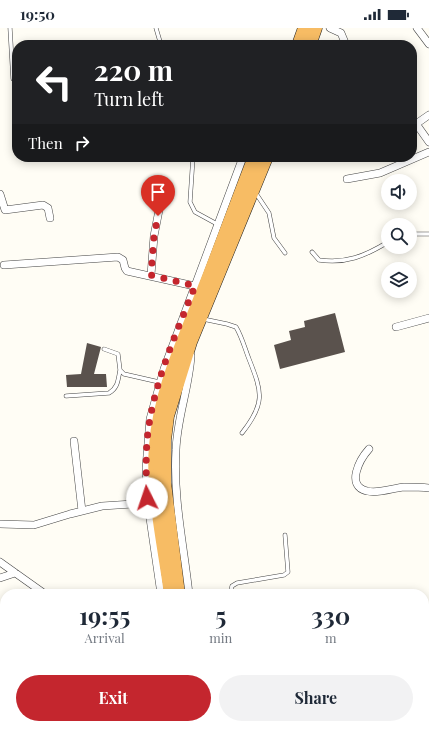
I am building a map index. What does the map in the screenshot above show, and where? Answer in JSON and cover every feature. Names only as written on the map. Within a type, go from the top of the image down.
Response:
[{"type":"highway","points":[[300,40],[304,28]]},
{"type":"highway","points":[[312,40],[316,28]]},
{"type":"highway","points":[[169,589],[156,487],[155,446],[165,391],[184,335],[204,288],[252,162]]},
{"type":"highway","points":[[178,589],[165,483],[165,440],[169,409],[191,342],[201,319],[204,288],[253,190],[265,162]]},
{"type":"street","points":[[330,28],[341,33],[344,40]]},
{"type":"street","points":[[417,28],[429,44]]},
{"type":"street","points":[[417,120],[429,116]]},
{"type":"street","points":[[417,125],[429,142]]},
{"type":"street","points":[[417,157],[429,152]]},
{"type":"street","points":[[160,589],[148,503],[146,468],[147,441],[150,419],[159,382],[204,288],[217,224],[240,162]]},
{"type":"street","points":[[346,179],[380,173],[406,162]]},
{"type":"street","points":[[0,194],[5,210],[43,205],[48,208],[50,218]]},
{"type":"street","points":[[151,275],[154,236],[160,205]]},
{"type":"street","points":[[4,265],[118,257],[123,260],[124,268],[127,271],[151,275],[204,288]]},
{"type":"street","points":[[396,327],[429,318]]},
{"type":"street","points":[[188,589],[175,466],[178,426],[190,373],[191,342]]},
{"type":"street","points":[[74,441],[82,510]]},
{"type":"street","points":[[369,449],[361,458],[355,476],[356,482],[361,488],[370,492],[404,487],[429,488]]},
{"type":"street","points":[[0,524],[34,525],[82,510],[102,506],[148,503]]},
{"type":"street","points":[[0,562],[38,589]]},
{"type":"street","points":[[0,578],[15,573]]},
{"type":"lane","points":[[10,28],[12,62]]},
{"type":"lane","points":[[156,28],[160,40]]},
{"type":"lane","points":[[193,162],[190,202],[195,212],[217,224]]},
{"type":"lane","points":[[253,190],[269,213],[274,238],[285,252]]},
{"type":"lane","points":[[417,234],[429,234]]},
{"type":"lane","points":[[312,252],[319,260],[349,261],[364,256],[381,246]]},
{"type":"lane","points":[[201,319],[227,324],[236,328],[259,386],[260,399],[257,411],[242,433]]},
{"type":"lane","points":[[66,396],[109,393],[113,391],[118,384],[120,370],[118,354],[104,349]]},
{"type":"lane","points":[[120,370],[124,374],[159,382]]},
{"type":"lane","points":[[231,589],[232,586],[236,583],[284,575],[288,572],[285,535]]},
{"type":"building","points":[[335,313],[345,352],[280,369],[274,345],[291,340],[289,331],[305,327],[304,321]]},
{"type":"building","points":[[87,343],[101,347],[94,374],[106,374],[107,387],[67,387],[66,375],[81,374]]},
{"type":"route","points":[[147,498],[147,441],[154,400],[159,382],[195,286],[151,275],[152,248],[158,216]]}]
